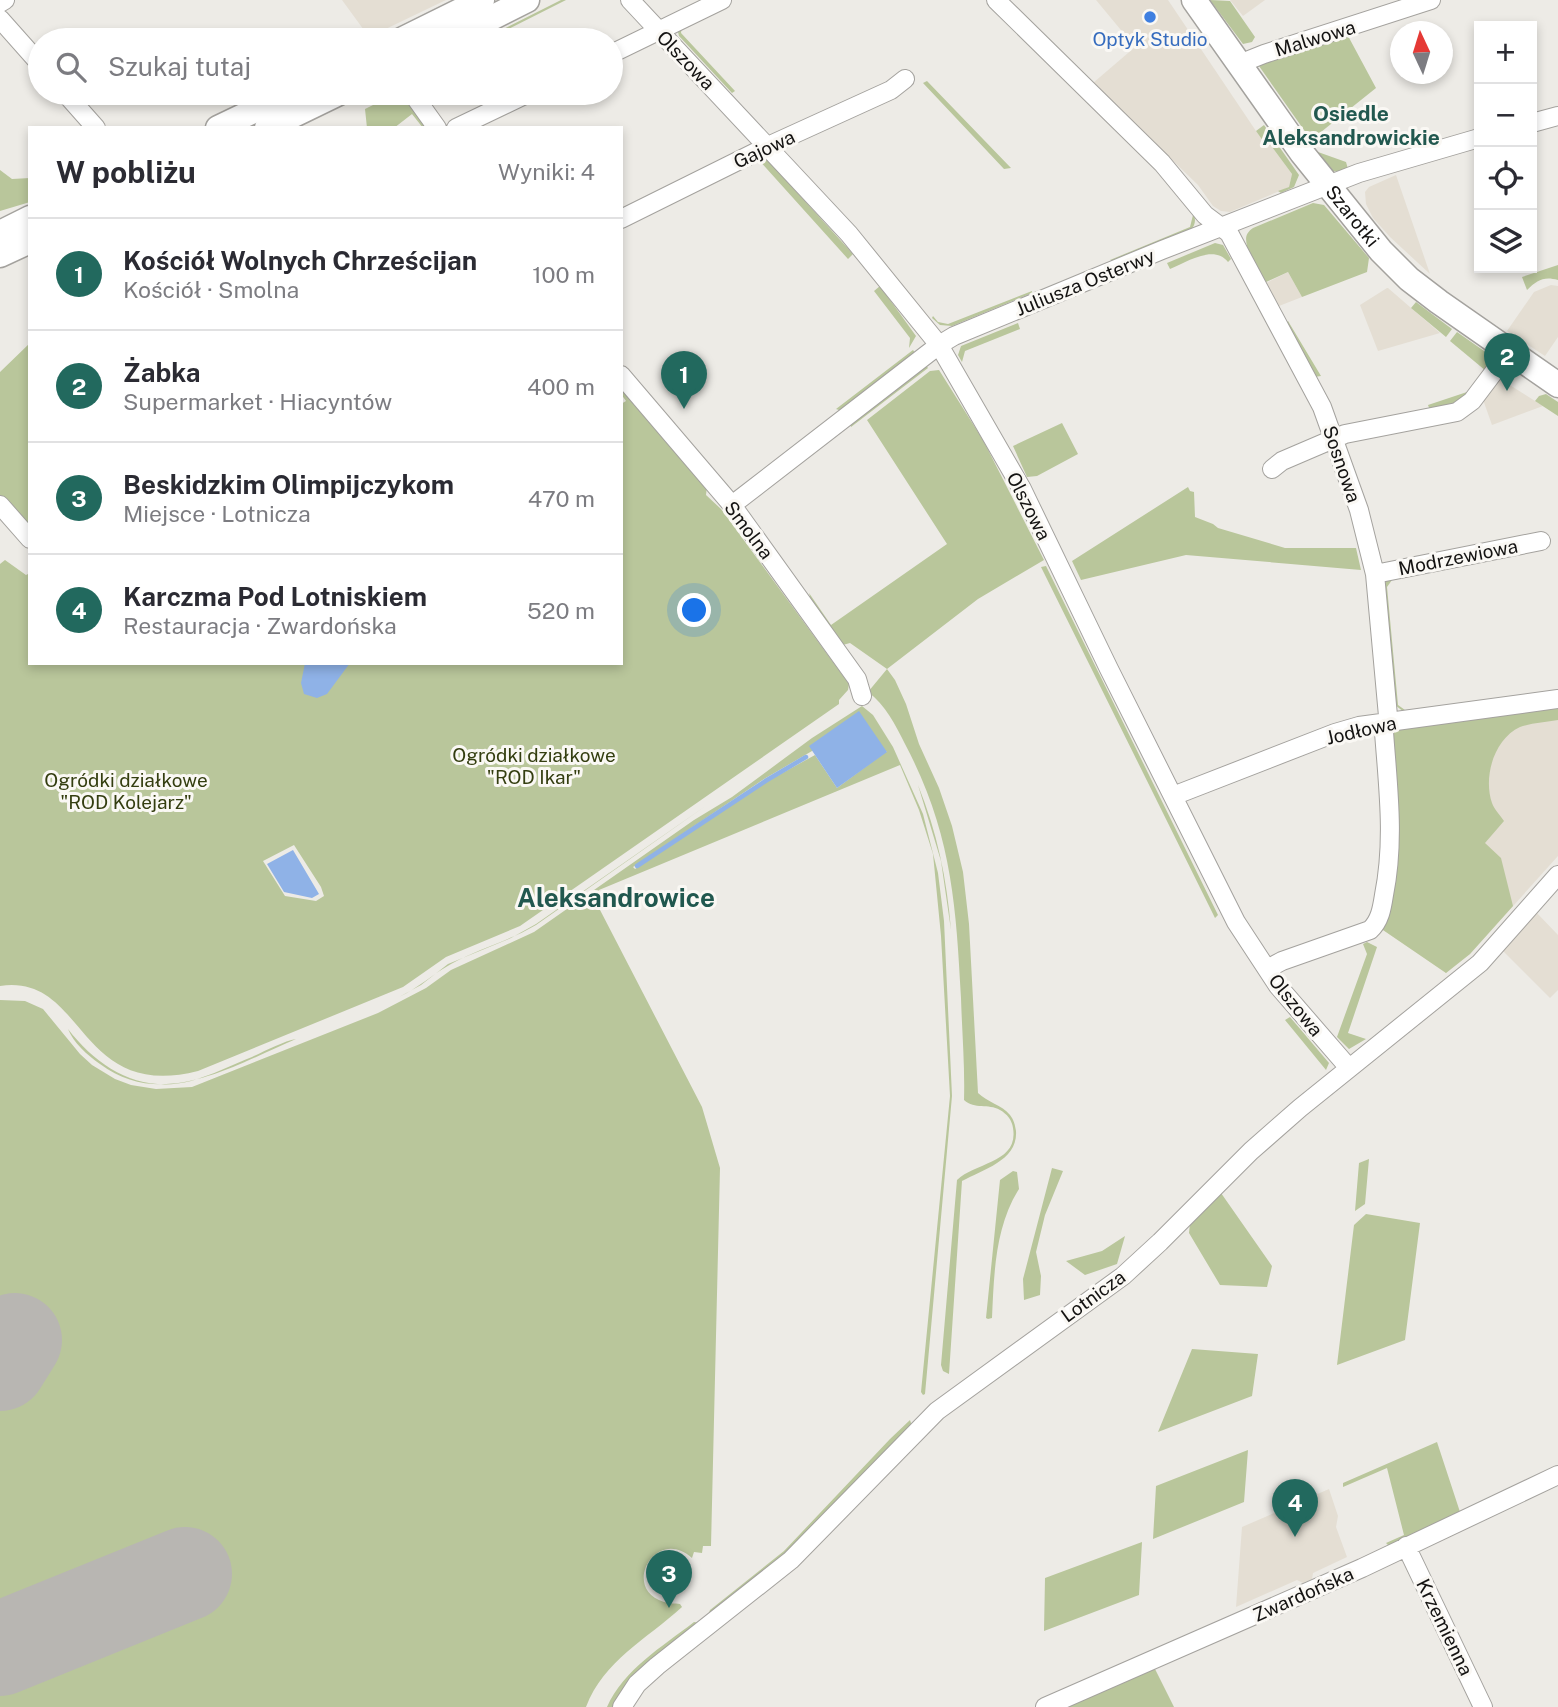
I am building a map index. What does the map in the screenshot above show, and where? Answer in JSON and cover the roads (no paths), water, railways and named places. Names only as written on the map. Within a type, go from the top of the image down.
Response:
[{"type":"street","points":[[0,4],[5,0]]},
{"type":"street","points":[[425,28],[481,0]]},
{"type":"street","points":[[472,28],[527,0]]},
{"type":"street","name":"Olszowa","points":[[630,0],[866,254],[939,345],[1022,489],[1236,922],[1286,995],[1349,1068]]},
{"type":"street","points":[[623,48],[722,0]]},
{"type":"street","name":"Sosnowa","points":[[996,0],[1162,163],[1205,215],[1213,223],[1223,227],[1238,248],[1308,379],[1334,438],[1359,510],[1374,574],[1388,716],[1384,732],[1392,840],[1387,884],[1378,921],[1370,930],[1282,961],[1267,969]]},
{"type":"street","name":"Szarotki","points":[[1194,0],[1327,186],[1381,251],[1409,279],[1558,386]]},
{"type":"street","name":"Malwowa","points":[[1239,64],[1431,0]]},
{"type":"street","points":[[0,19],[28,50]]},
{"type":"street","name":"Gajowa","points":[[623,218],[768,146],[891,90],[905,79]]},
{"type":"street","points":[[76,105],[94,126]]},
{"type":"street","points":[[222,126],[266,105]]},
{"type":"street","points":[[271,126],[314,105]]},
{"type":"street","points":[[421,105],[436,126]]},
{"type":"street","points":[[460,126],[504,105]]},
{"type":"street","points":[[1537,122],[1558,116]]},
{"type":"street","name":"Juliusza Osterwy","points":[[732,505],[954,336],[1359,173],[1474,139]]},
{"type":"street","points":[[0,233],[28,219]]},
{"type":"street","points":[[0,255],[28,242]]},
{"type":"street","points":[[1272,469],[1282,461],[1334,438],[1457,412],[1472,401],[1509,352]]},
{"type":"street","name":"Smolna","points":[[623,377],[732,505],[857,680],[862,696]]},
{"type":"street","points":[[0,505],[28,536]]},
{"type":"street","name":"Modrzewiowa","points":[[1374,574],[1541,541]]},
{"type":"street","name":"Jodłowa","points":[[1173,796],[1335,733],[1386,722],[1558,699]]},
{"type":"street","name":"Lotnicza","points":[[622,1707],[637,1684],[657,1666],[791,1560],[937,1411],[1123,1276],[1251,1151],[1480,962],[1558,875]]},
{"type":"street","name":"Zwardońska","points":[[1045,1707],[1186,1647],[1558,1475]]},
{"type":"street","name":"Krzemienna","points":[[1406,1546],[1483,1707]]},
{"type":"water","points":[[305,665],[349,665],[327,694],[317,698],[304,694],[301,683]]},
{"type":"water","points":[[859,711],[887,752],[837,788],[809,746]]},
{"type":"water","points":[[293,850],[319,894],[312,898],[284,892],[267,864]]},
{"type":"waterway","points":[[637,866],[806,757]]},
{"type":"place","name":"Optyk Studio","points":[[1150,17]]},
{"type":"place","name":"Żabka","points":[[1507,391]]},
{"type":"place","name":"Kościół Wolnych Chrześcijan","points":[[684,409]]},
{"type":"place","name":"Karczma Pod Lotniskiem","points":[[1295,1537]]},
{"type":"place","name":"Beskidzkim Olimpijczykom","points":[[669,1608]]},
{"type":"district","name":"Osiedle Aleksandrowickie","points":[[1351,125]]},
{"type":"district","name":"Aleksandrowice","points":[[616,897]]},
{"type":"park label","name":"Ogródki działkowe \"ROD Ikar\"","points":[[534,766]]},
{"type":"park label","name":"Ogródki działkowe \"ROD Kolejarz\"","points":[[126,791]]}]
